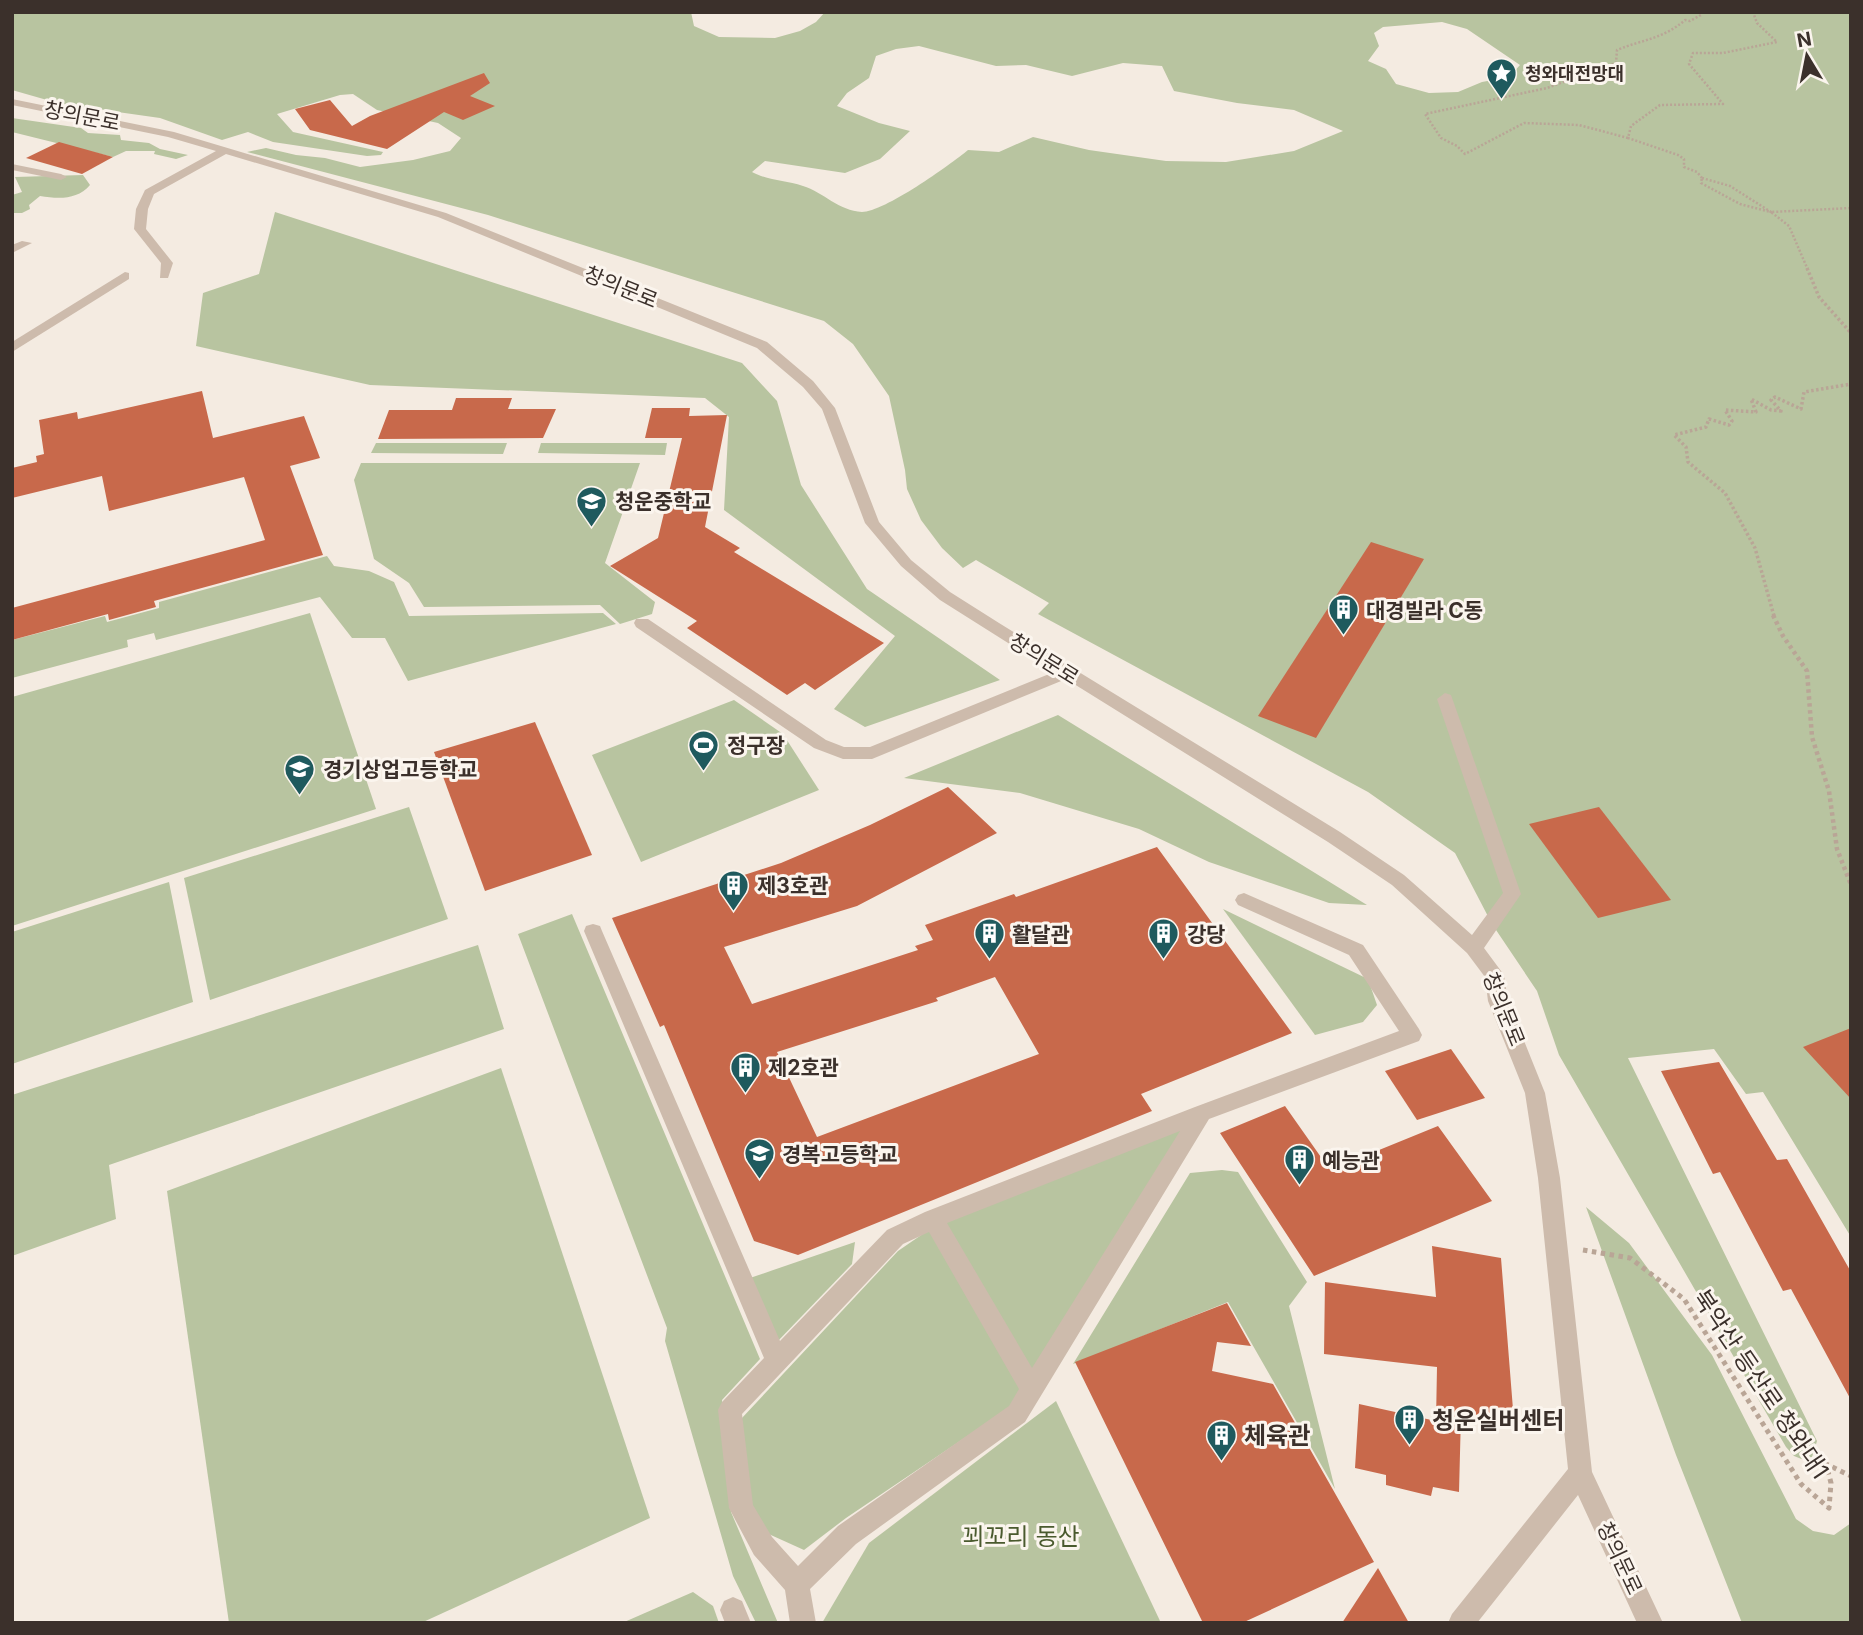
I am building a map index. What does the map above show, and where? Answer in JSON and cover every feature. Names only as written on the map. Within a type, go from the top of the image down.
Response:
[{"type":"street","name":"창의문로","points":[[12,102],[170,134],[442,215],[762,345],[808,384],[828,408],[872,523],[906,563],[945,596],[1398,880],[1474,948],[1494,975],[1498,1001],[1535,1093],[1549,1178],[1580,1473],[1650,1623]]},
{"type":"street","points":[[164,275],[167,263],[140,229],[142,209],[149,192],[224,151]]},
{"type":"street","points":[[12,167],[61,177]]},
{"type":"street","points":[[12,250],[26,243]]},
{"type":"street","points":[[12,348],[125,276]]},
{"type":"street","points":[[642,623],[820,744],[843,753],[872,752],[1066,673]]},
{"type":"street","points":[[1445,699],[1511,894],[1474,948]]},
{"type":"street","points":[[803,1623],[797,1584],[763,1546],[741,1508],[730,1410],[895,1237],[933,1219],[1202,1113],[1412,1035],[1356,950],[1244,900]]},
{"type":"street","points":[[593,931],[777,1361]]},
{"type":"street","points":[[797,1584],[847,1535],[1017,1414],[1202,1113]]},
{"type":"street","points":[[933,1219],[1032,1389]]},
{"type":"street","points":[[1461,1623],[1580,1473]]},
{"type":"path","points":[[1701,12],[1701,15],[1690,21],[1685,20],[1669,34],[1638,41],[1617,50],[1616,63],[1547,88],[1425,114],[1441,138],[1457,146],[1465,154],[1524,123],[1579,125],[1678,155],[1684,159],[1684,167],[1697,172],[1702,178],[1713,180],[1748,196],[1789,226],[1819,297],[1851,333]]},
{"type":"path","points":[[1628,138],[1631,126],[1660,104],[1723,104],[1689,64],[1693,53],[1723,53],[1777,41],[1757,23],[1753,12]]},
{"type":"path","points":[[1702,178],[1701,183],[1731,200],[1771,212],[1851,208]]},
{"type":"path","points":[[1851,384],[1804,392],[1801,409],[1774,397],[1771,400],[1781,411],[1771,410],[1751,399],[1756,412],[1725,411],[1732,421],[1729,425],[1709,419],[1706,427],[1674,435],[1686,447],[1688,462],[1725,493],[1755,548],[1765,579],[1770,610],[1783,636],[1807,671],[1812,737],[1829,792],[1837,849],[1851,885]]},
{"type":"path","name":"북악산 등산로 청와대1","points":[[1556,1245],[1630,1258],[1684,1299],[1801,1484],[1829,1508],[1831,1483],[1826,1464],[1851,1476]]},
{"type":"green space","points":[[12,12],[691,12],[694,26],[719,37],[775,38],[800,31],[816,22],[825,12],[1851,14],[1851,1237],[1763,1092],[1746,1094],[1714,1049],[1628,1058],[1817,1441],[1812,1457],[1804,1460],[1794,1456],[1786,1447],[1559,1055],[1537,991],[1492,924],[1455,853],[1368,792],[1038,614],[1049,603],[976,560],[963,568],[942,548],[921,520],[907,489],[889,396],[853,344],[824,321],[488,215],[247,152],[266,148],[360,167],[413,160],[450,151],[461,138],[438,123],[377,110],[353,94],[340,95],[277,114],[293,132],[383,152],[381,155],[367,156],[273,142],[248,132],[222,140],[160,118],[61,104],[12,90]],"holes":[[[1442,22],[1467,29],[1520,65],[1509,77],[1482,82],[1458,92],[1429,93],[1396,84],[1386,69],[1368,61],[1379,46],[1374,33],[1383,27]],[[919,46],[996,66],[1026,65],[1072,76],[1123,63],[1162,66],[1174,91],[1294,110],[1343,131],[1294,151],[1226,162],[1166,161],[1089,150],[1033,137],[999,152],[968,150],[900,196],[862,212],[838,205],[803,186],[752,172],[765,161],[845,173],[880,159],[910,131],[879,123],[837,106],[847,93],[869,78],[876,56],[896,49]]]},
{"type":"green space","points":[[12,118],[81,128],[88,133],[120,135],[121,140],[149,143],[160,149],[188,155],[176,159],[154,154],[155,151],[126,151],[113,157],[12,132]]},
{"type":"green space","points":[[83,175],[90,185],[85,190],[61,198],[40,196],[29,205],[30,209],[22,213],[12,213],[12,195],[22,192],[15,177]]},
{"type":"green space","points":[[275,212],[742,363],[777,401],[801,485],[867,589],[1000,680],[865,727],[834,709],[895,636],[724,510],[729,417],[705,398],[370,385],[196,346],[203,293],[259,274]]},
{"type":"green space","points":[[376,443],[507,443],[503,454],[371,453]]},
{"type":"green space","points":[[541,443],[667,443],[665,455],[538,453]]},
{"type":"green space","points":[[361,463],[640,463],[605,563],[655,602],[652,614],[620,624],[600,605],[424,607],[409,583],[374,559],[354,480]]},
{"type":"green space","points":[[327,556],[334,566],[369,571],[394,582],[409,616],[603,613],[616,624],[408,681],[385,638],[352,638],[320,597],[156,640],[154,633],[127,640],[128,647],[12,678],[12,640],[105,616],[107,622],[159,608],[159,602]]},
{"type":"green space","points":[[310,613],[376,809],[12,926],[12,697]]},
{"type":"green space","name":"정구장","points":[[734,700],[783,734],[819,790],[641,862],[592,755]]},
{"type":"green space","points":[[1058,715],[1367,905],[1329,903],[1209,862],[1139,829],[1020,793],[904,778]]},
{"type":"green space","points":[[409,807],[448,919],[210,1000],[184,878]]},
{"type":"green space","points":[[169,882],[193,1002],[12,1064],[12,932]]},
{"type":"green space","points":[[1223,909],[1368,979],[1377,1005],[1363,1022],[1315,1035]]},
{"type":"green space","points":[[572,914],[760,1359],[722,1400],[731,1512],[778,1623],[756,1623],[733,1576],[665,1341],[667,1328],[518,934]]},
{"type":"green space","points":[[478,945],[504,1029],[109,1165],[116,1219],[12,1256],[12,1095]]},
{"type":"green space","points":[[501,1068],[650,1518],[421,1623],[229,1623],[167,1191]]},
{"type":"green space","points":[[1185,1127],[1032,1373],[945,1223]]},
{"type":"green space","points":[[1222,1170],[1238,1172],[1307,1282],[1289,1306],[1335,1489],[1228,1302],[1073,1364],[1190,1173]]},
{"type":"green space","points":[[1586,1207],[1629,1243],[1712,1355],[1796,1519],[1813,1531],[1834,1535],[1851,1523],[1851,1623],[1742,1623],[1676,1455]]},
{"type":"green space","points":[[930,1229],[1024,1389],[1012,1406],[846,1518],[804,1550],[753,1527],[741,1419],[898,1251]]},
{"type":"green space","points":[[855,1242],[852,1264],[777,1342],[750,1278]]},
{"type":"green space","name":"꾀꼬리 동산","points":[[1056,1401],[1161,1623],[822,1623],[869,1543]]},
{"type":"green space","points":[[693,1592],[713,1606],[719,1623],[622,1623]]},
{"type":"building","points":[[484,73],[490,83],[470,96],[495,106],[463,120],[444,112],[387,149],[310,130],[295,109],[330,100],[352,126],[370,116]]},
{"type":"building","points":[[59,142],[113,157],[82,174],[26,158]]},
{"type":"building","points":[[202,391],[213,438],[304,416],[320,458],[290,466],[323,555],[154,601],[156,607],[109,620],[108,614],[12,640],[12,608],[265,540],[244,477],[109,511],[102,476],[12,498],[12,468],[37,462],[36,456],[44,454],[39,420],[77,412],[78,419]]},
{"type":"building","points":[[456,398],[512,398],[508,409],[556,409],[543,438],[378,439],[389,410],[452,410]]},
{"type":"building","points":[[652,408],[690,408],[689,416],[727,415],[705,527],[740,548],[734,552],[884,643],[815,690],[805,683],[787,695],[687,628],[697,621],[610,566],[658,538],[682,438],[645,438]]},
{"type":"building","name":"대경빌라 C동","points":[[1371,542],[1424,559],[1316,738],[1258,716]]},
{"type":"building","points":[[535,722],[592,855],[485,891],[434,752]]},
{"type":"building","points":[[948,787],[997,833],[857,906],[724,947],[752,1004],[918,950],[915,946],[933,940],[925,925],[1014,894],[1016,897],[1157,847],[1292,1033],[1141,1094],[1152,1111],[798,1255],[754,1241],[664,1025],[660,1027],[612,918],[781,863],[870,825]],"holes":[[[995,977],[1039,1054],[817,1137],[777,1052],[938,1001],[936,998]]]},
{"type":"building","points":[[1599,807],[1671,900],[1598,918],[1529,824]]},
{"type":"building","points":[[1851,1028],[1851,1099],[1803,1047]]},
{"type":"building","points":[[1451,1049],[1485,1098],[1417,1120],[1385,1071]]},
{"type":"building","points":[[1719,1062],[1777,1160],[1787,1159],[1851,1272],[1851,1400],[1791,1289],[1783,1291],[1720,1172],[1713,1174],[1661,1071]]},
{"type":"building","points":[[1285,1106],[1330,1170],[1438,1126],[1492,1201],[1314,1276],[1220,1133]]},
{"type":"building","points":[[1432,1246],[1501,1258],[1514,1422],[1461,1414],[1459,1492],[1433,1487],[1431,1496],[1386,1485],[1386,1475],[1355,1468],[1359,1404],[1436,1421],[1437,1367],[1324,1354],[1325,1282],[1436,1297]]},
{"type":"building","name":"체육관","points":[[1227,1303],[1251,1346],[1217,1342],[1212,1371],[1273,1384],[1374,1562],[1242,1623],[1203,1623],[1075,1362]]},
{"type":"building","points":[[1378,1568],[1409,1623],[1342,1623]]},
{"type":"place","name":"청와대전망대","points":[[1502,100]]},
{"type":"place","name":"청운중학교","points":[[592,528]]},
{"type":"place","name":"대경빌라 C동","points":[[1343,637]]},
{"type":"place","name":"정구장","points":[[704,772]]},
{"type":"place","name":"경기상업고등학교","points":[[300,796]]},
{"type":"place","name":"제3호관","points":[[734,912]]},
{"type":"place","name":"활달관","points":[[989,961]]},
{"type":"place","name":"강당","points":[[1164,961]]},
{"type":"place","name":"제2호관","points":[[745,1094]]},
{"type":"place","name":"경복고등학교","points":[[759,1181]]},
{"type":"place","name":"예능관","points":[[1299,1187]]},
{"type":"place","name":"청운실버센터","points":[[1409,1447]]},
{"type":"place","name":"체육관","points":[[1221,1462]]}]
